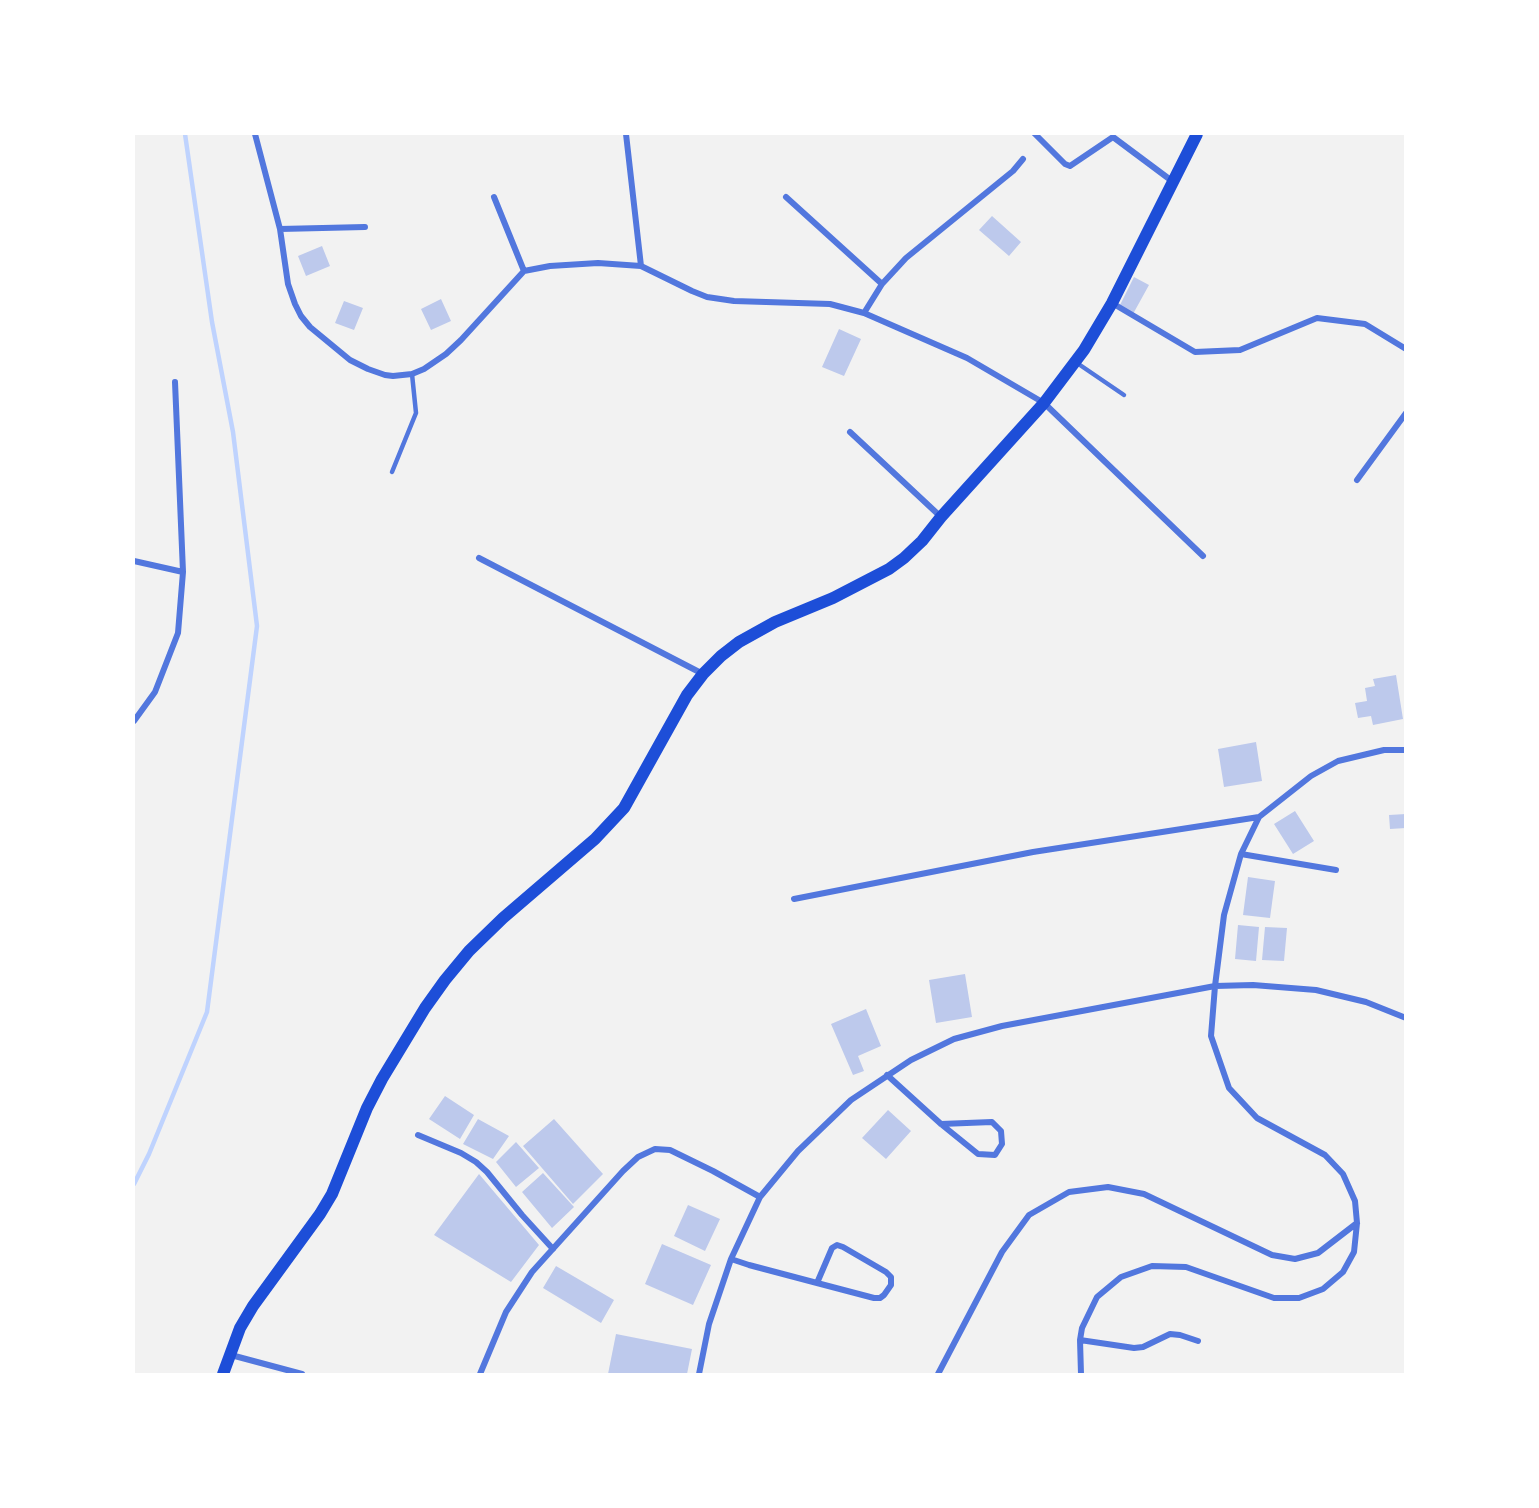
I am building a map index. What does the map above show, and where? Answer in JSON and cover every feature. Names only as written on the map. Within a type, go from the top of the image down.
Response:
[{"type":"main road","points":[[223,1374],[240,1328],[332,1194],[367,1108],[393,1059],[425,1008],[446,980],[469,951],[503,918],[595,839],[624,808],[687,694],[721,656],[739,642],[775,622],[833,598],[889,569],[904,558],[1044,403],[1075,361],[1112,303],[1197,134]]},
{"type":"street","points":[[255,134],[280,230],[288,284],[301,316],[310,327],[357,364],[385,375],[412,374],[432,363],[460,340],[524,271],[550,266],[577,263],[641,266],[707,297],[734,301],[824,303],[864,313],[967,358],[1044,403],[1203,556]]},
{"type":"street","points":[[626,134],[641,266]]},
{"type":"street","points":[[1035,134],[1065,164],[1070,166],[1110,135],[1172,181]]},
{"type":"street","points":[[864,313],[882,284],[906,258],[1013,171],[1023,159]]},
{"type":"street","points":[[494,196],[524,271]]},
{"type":"street","points":[[786,197],[882,284]]},
{"type":"street","points":[[280,230],[365,227]]},
{"type":"street","points":[[1112,303],[1195,352],[1240,350],[1317,318],[1365,324],[1406,349]]},
{"type":"street","points":[[134,721],[155,692],[178,633],[183,572],[175,382]]},
{"type":"street","points":[[1357,480],[1406,413]]},
{"type":"street","points":[[850,432],[941,517]]},
{"type":"street","points":[[479,558],[703,674]]},
{"type":"street","points":[[134,561],[183,572]]},
{"type":"street","points":[[1081,1374],[1082,1328],[1097,1298],[1120,1277],[1152,1266],[1186,1267],[1274,1298],[1299,1298],[1323,1289],[1343,1272],[1354,1252],[1357,1224],[1355,1201],[1343,1174],[1325,1155],[1257,1118],[1229,1088],[1211,1036],[1215,986],[1224,915],[1241,854],[1259,817],[1311,776],[1338,761],[1384,750],[1406,750]]},
{"type":"street","points":[[794,899],[1032,852],[1259,817]]},
{"type":"street","points":[[1241,854],[1336,870]]},
{"type":"street","points":[[699,1374],[709,1324],[731,1259],[760,1197],[798,1151],[851,1100],[911,1060],[954,1039],[1002,1026],[1215,986],[1253,985],[1316,990],[1366,1002],[1406,1018]]},
{"type":"street","points":[[887,1075],[941,1124],[978,1154],[995,1155],[1002,1144],[1001,1131],[992,1122],[941,1124]]},
{"type":"street","points":[[418,1135],[461,1153],[476,1162],[553,1249]]},
{"type":"street","points":[[480,1374],[506,1312],[532,1272],[638,1157],[655,1149],[670,1150],[713,1170],[760,1197]]},
{"type":"street","points":[[938,1374],[1002,1252],[1029,1215],[1069,1192],[1108,1187],[1144,1194],[1272,1256],[1295,1259],[1318,1253],[1357,1224]]},
{"type":"street","points":[[731,1259],[749,1265],[816,1283],[874,1298],[884,1295],[891,1285],[891,1278],[886,1272],[837,1245],[832,1248],[816,1283]]},
{"type":"street","points":[[1080,1340],[1134,1348],[1143,1347],[1170,1334],[1198,1341]]},
{"type":"street","points":[[230,1354],[302,1374]]},
{"type":"lane","points":[[1075,361],[1124,395]]},
{"type":"lane","points":[[392,472],[416,413],[412,374]]},
{"type":"building","points":[[992,216],[1021,242],[1009,256],[979,230]]},
{"type":"building","points":[[322,246],[330,266],[306,276],[298,256]]},
{"type":"building","points":[[1134,277],[1149,285],[1133,314],[1119,307]]},
{"type":"building","points":[[441,299],[451,321],[431,330],[421,309]]},
{"type":"building","points":[[344,301],[363,308],[354,330],[335,323]]},
{"type":"building","points":[[839,329],[861,339],[844,376],[822,367]]},
{"type":"building","points":[[1396,675],[1403,719],[1373,725],[1371,716],[1358,718],[1355,703],[1367,701],[1365,688],[1375,686],[1373,679]]},
{"type":"building","points":[[1256,742],[1262,781],[1224,787],[1218,749]]},
{"type":"building","points":[[1295,811],[1314,841],[1293,854],[1274,824]]},
{"type":"building","points":[[1406,814],[1406,828],[1390,829],[1389,815]]},
{"type":"building","points":[[1248,877],[1275,881],[1270,918],[1243,915]]},
{"type":"building","points":[[1238,925],[1259,927],[1256,961],[1235,959]]},
{"type":"building","points":[[1265,927],[1287,928],[1284,961],[1262,960]]},
{"type":"building","points":[[965,974],[972,1017],[936,1023],[929,980]]},
{"type":"building","points":[[866,1009],[881,1046],[858,1056],[864,1071],[853,1075],[831,1024]]},
{"type":"building","points":[[445,1096],[474,1115],[460,1139],[429,1119]]},
{"type":"building","points":[[888,1110],[911,1131],[886,1159],[862,1138]]},
{"type":"building","points":[[478,1119],[509,1136],[493,1159],[463,1144]]},
{"type":"building","points":[[554,1119],[603,1174],[573,1204],[523,1146]]},
{"type":"building","points":[[516,1142],[539,1168],[516,1187],[496,1162]]},
{"type":"building","points":[[543,1173],[574,1207],[552,1228],[522,1192]]},
{"type":"building","points":[[479,1174],[539,1245],[511,1282],[434,1235]]},
{"type":"building","points":[[688,1205],[720,1219],[705,1251],[674,1236]]},
{"type":"building","points":[[662,1244],[711,1265],[693,1305],[645,1284]]},
{"type":"building","points":[[556,1266],[614,1300],[601,1323],[543,1288]]},
{"type":"building","points":[[616,1334],[692,1349],[687,1374],[608,1374]]},
{"type":"waterway","points":[[134,1184],[149,1154],[207,1012],[257,626],[233,432],[212,322],[185,134]]}]
